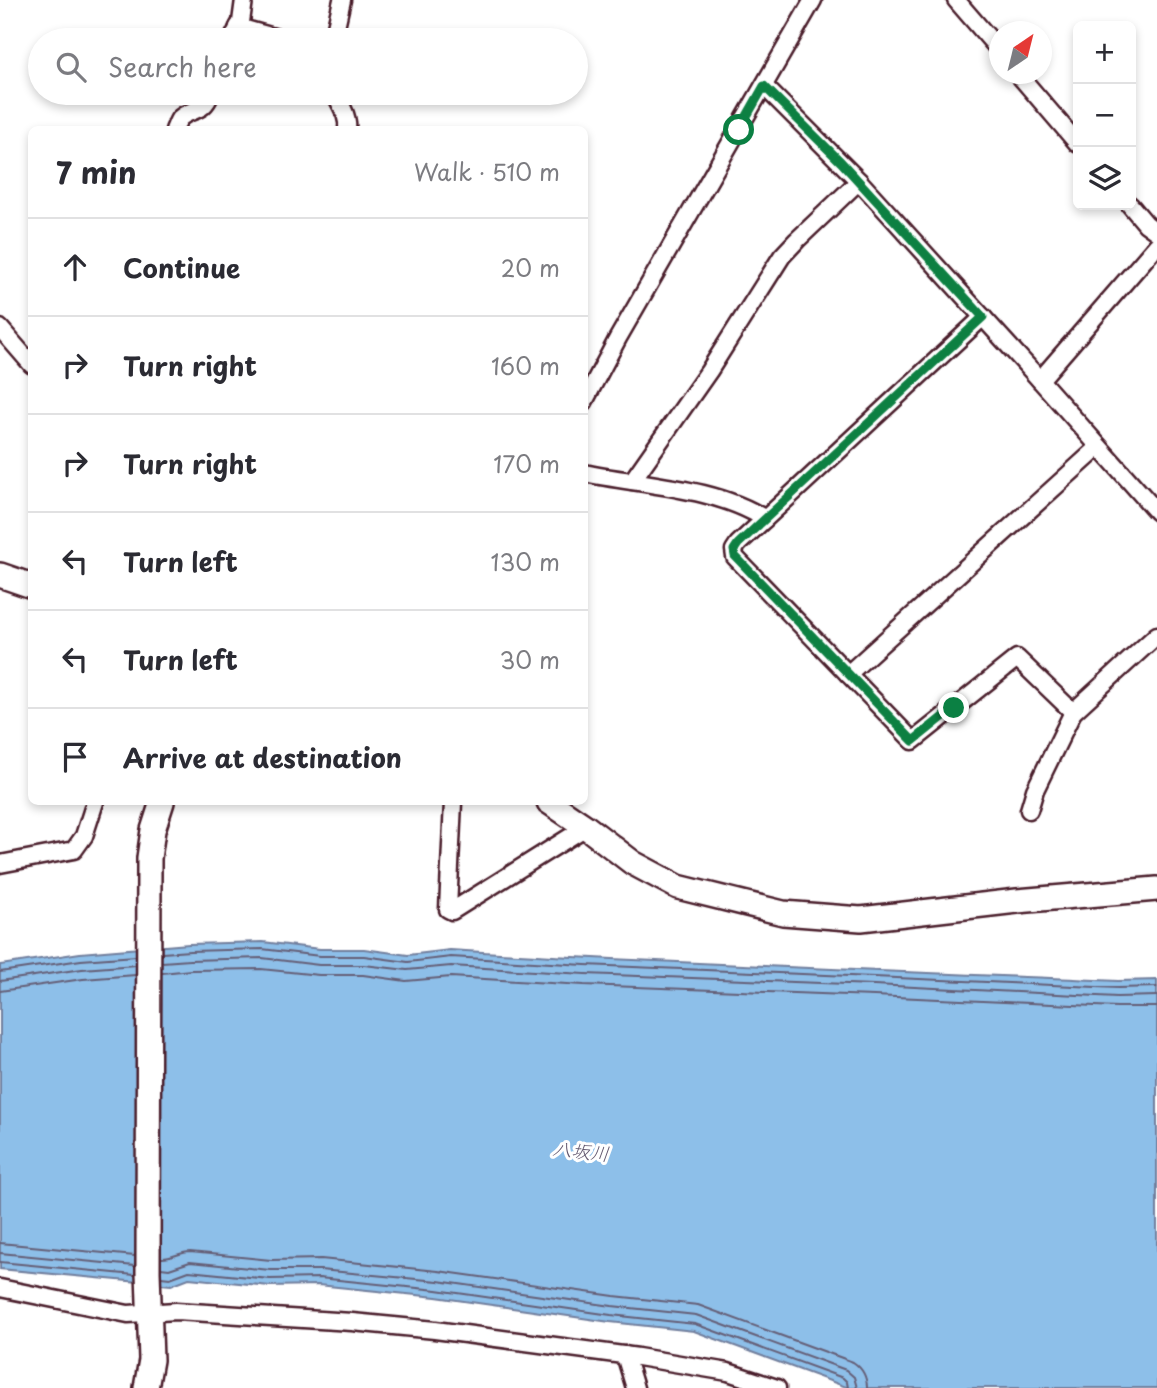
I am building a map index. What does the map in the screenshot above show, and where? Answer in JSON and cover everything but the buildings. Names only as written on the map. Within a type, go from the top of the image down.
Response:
[{"type":"street","points":[[238,28],[244,0]]},
{"type":"street","points":[[336,28],[342,0]]},
{"type":"street","points":[[588,395],[813,0]]},
{"type":"street","points":[[956,0],[989,39]]},
{"type":"street","points":[[1027,84],[1073,138]]},
{"type":"street","points":[[764,86],[859,181],[1157,512]]},
{"type":"street","points":[[176,126],[180,117],[204,105]]},
{"type":"street","points":[[341,105],[348,126]]},
{"type":"street","points":[[632,481],[709,371],[782,256],[859,181]]},
{"type":"street","points":[[1134,210],[1157,232]]},
{"type":"street","points":[[1040,380],[1157,245]]},
{"type":"street","points":[[983,317],[738,544],[734,550],[735,556],[913,741],[1017,657],[1073,712]]},
{"type":"street","points":[[0,328],[28,360]]},
{"type":"street","points":[[848,674],[1099,447]]},
{"type":"street","points":[[588,474],[712,496],[752,511],[765,519]]},
{"type":"street","points":[[0,575],[28,585]]},
{"type":"street","points":[[1030,810],[1035,790],[1073,712],[1157,635]]},
{"type":"street","points":[[0,864],[75,849],[84,836],[94,805]]},
{"type":"street","points":[[146,1388],[151,1360],[149,859],[153,830],[161,805]]},
{"type":"street","points":[[453,805],[447,896],[448,909],[452,911],[586,827]]},
{"type":"street","points":[[553,805],[633,863],[678,887],[783,913],[861,919],[1017,901],[1157,889]]},
{"type":"street","points":[[0,1289],[128,1314],[176,1311],[435,1330],[625,1355],[727,1372],[777,1388]]},
{"type":"street","points":[[625,1355],[635,1388]]},
{"type":"water","name":"八坂川","points":[[263,942],[408,955],[450,950],[784,967],[1118,981],[1157,980],[1157,1388],[849,1388],[694,1331],[436,1297],[318,1285],[270,1286],[189,1278],[171,1285],[0,1269],[0,965],[80,953],[189,944]]},
{"type":"route","points":[[739,130],[764,86],[841,162],[983,317],[785,499],[734,550],[735,556],[913,741],[954,708]]}]
